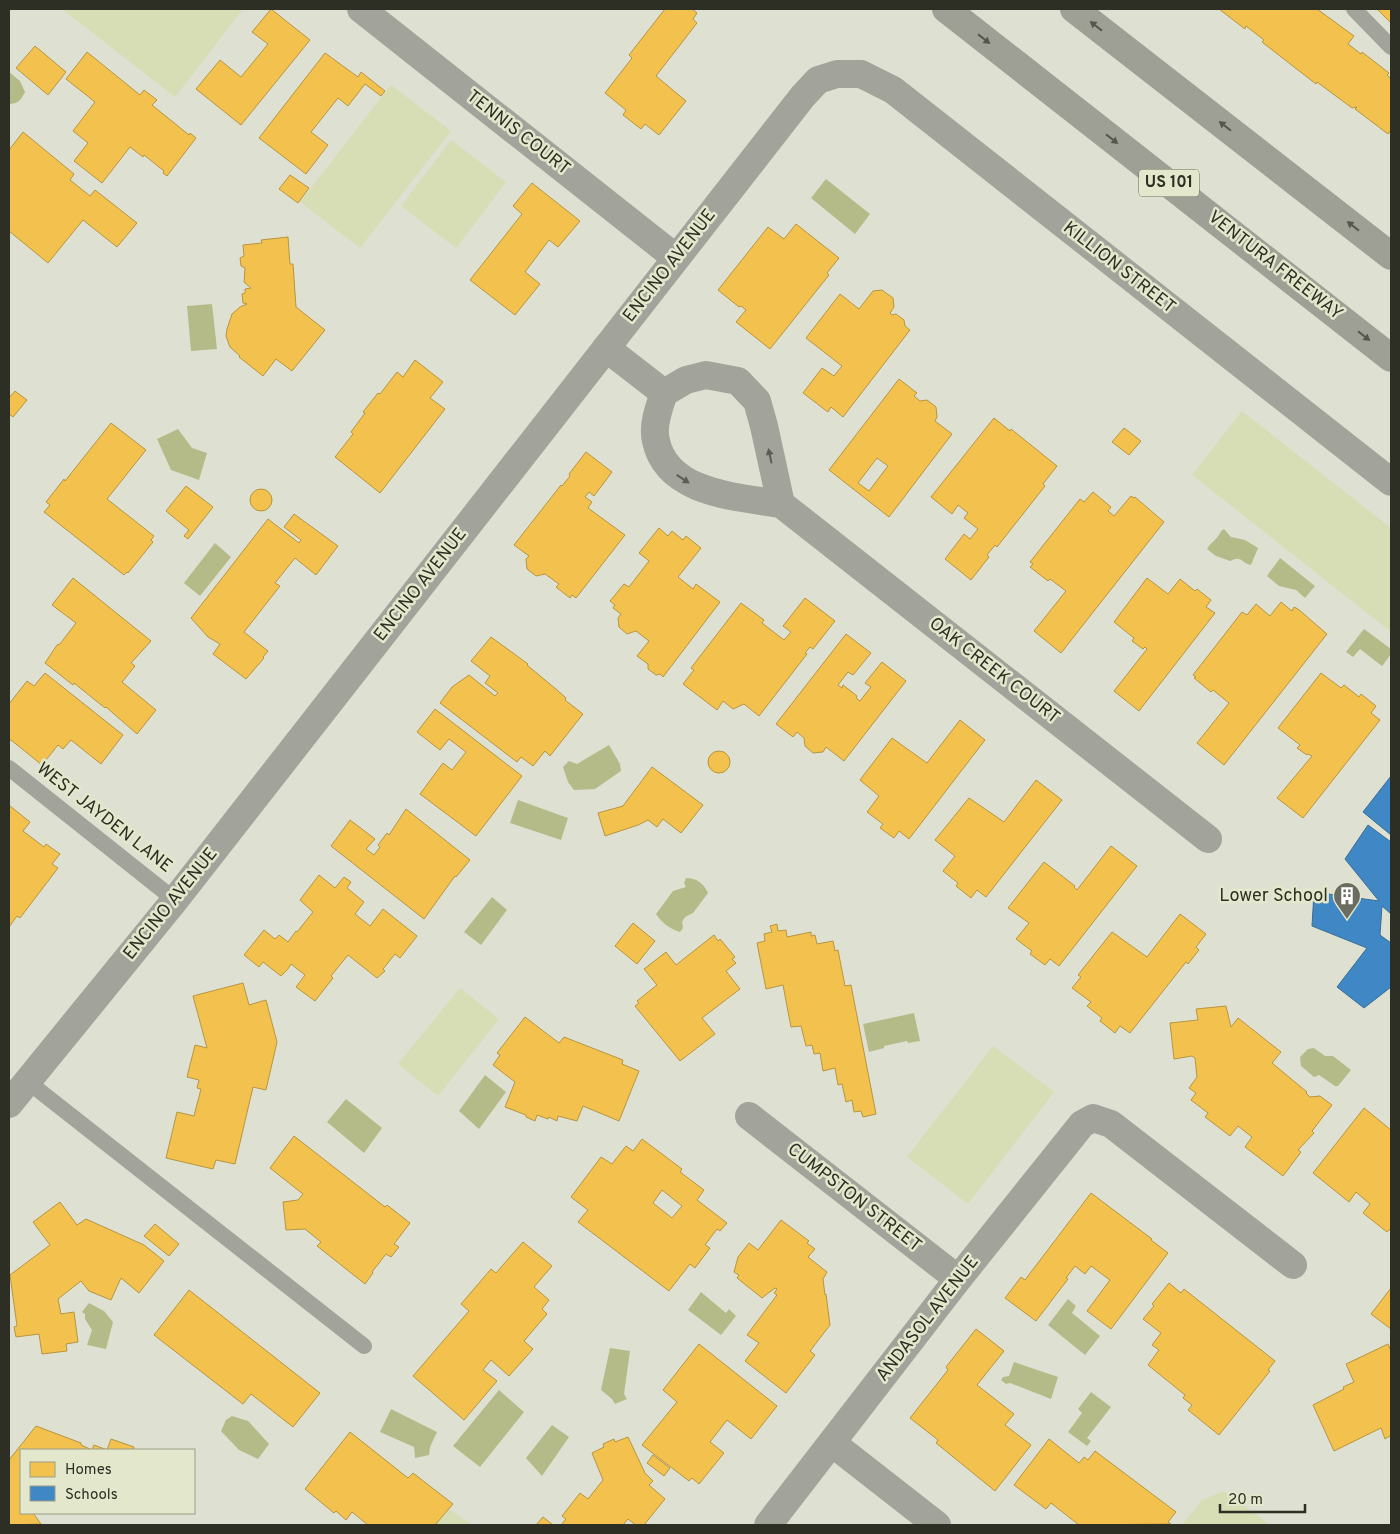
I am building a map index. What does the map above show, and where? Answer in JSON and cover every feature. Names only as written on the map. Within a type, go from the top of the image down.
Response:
[{"type":"highway","name":"VENTURA FREEWAY","points":[[946,9],[1391,358]]},
{"type":"highway","points":[[1074,9],[1391,256]]},
{"type":"street","name":"TENNIS COURT","points":[[360,9],[676,258]]},
{"type":"street","name":"ENCINO AVENUE","points":[[9,1104],[175,900],[803,96],[818,80],[837,74]]},
{"type":"street","name":"KILLION STREET","points":[[837,74],[861,74],[893,90],[1391,482]]},
{"type":"street","points":[[606,348],[664,393],[686,380],[706,375],[738,381],[757,401],[781,504]]},
{"type":"street","name":"OAK CREEK COURT","points":[[664,393],[656,417],[655,441],[667,468],[687,482],[716,494],[781,504],[1208,839]]},
{"type":"street","name":"CUMPSTON STREET","points":[[749,1116],[958,1279]]},
{"type":"street","name":"ANDASOL AVENUE","points":[[768,1525],[958,1279],[1082,1124],[1093,1118],[1110,1124],[1293,1264]]},
{"type":"street","points":[[832,1443],[937,1525]]},
{"type":"lane","points":[[1354,9],[1391,47]]},
{"type":"lane","name":"WEST JAYDEN LANE","points":[[9,768],[175,900]]},
{"type":"lane","points":[[26,1081],[364,1346]]},
{"type":"shaded area","points":[[62,9],[243,9],[175,97]]},
{"type":"shaded area","points":[[9,72],[20,81],[25,92],[19,101],[9,104]]},
{"type":"shaded area","points":[[391,85],[451,131],[360,248],[300,202]]},
{"type":"shaded area","points":[[451,140],[506,182],[456,248],[401,206]]},
{"type":"shaded area","points":[[826,179],[870,214],[855,234],[811,198]]},
{"type":"shaded area","points":[[212,304],[217,349],[191,351],[187,306]]},
{"type":"shaded area","points":[[1242,411],[1391,528],[1391,632],[1192,475]]},
{"type":"shaded area","points":[[178,429],[192,448],[207,453],[199,480],[171,470],[157,439]]},
{"type":"shaded area","points":[[1224,529],[1231,537],[1245,540],[1258,548],[1251,565],[1239,559],[1230,561],[1216,556],[1207,549]]},
{"type":"shaded area","points":[[215,543],[231,557],[200,596],[184,583]]},
{"type":"shaded area","points":[[1280,558],[1315,586],[1305,598],[1296,590],[1279,586],[1267,576]]},
{"type":"shaded area","points":[[1364,629],[1391,649],[1391,654],[1382,666],[1360,649],[1353,657],[1346,652]]},
{"type":"shaded area","points":[[609,745],[620,764],[621,771],[595,789],[574,790],[568,782],[563,767],[569,761],[577,764]]},
{"type":"shaded area","points":[[518,800],[568,818],[561,840],[510,823]]},
{"type":"shaded area","points":[[686,878],[700,882],[708,893],[693,913],[685,917],[682,922],[683,928],[680,932],[666,925],[656,914],[673,891],[686,887],[684,883]]},
{"type":"shaded area","points":[[492,897],[507,910],[481,945],[464,932]]},
{"type":"shaded area","points":[[460,988],[499,1019],[438,1096],[398,1064]]},
{"type":"shaded area","points":[[914,1013],[920,1041],[908,1043],[907,1041],[884,1046],[884,1048],[869,1052],[863,1024]]},
{"type":"shaded area","points":[[993,1046],[1054,1092],[968,1204],[907,1157]]},
{"type":"shaded area","points":[[1314,1048],[1325,1056],[1333,1056],[1351,1070],[1338,1086],[1335,1086],[1319,1075],[1314,1077],[1301,1066],[1300,1057],[1308,1049]]},
{"type":"shaded area","points":[[485,1075],[506,1092],[479,1129],[459,1111]]},
{"type":"shaded area","points":[[346,1099],[382,1128],[364,1153],[327,1122]]},
{"type":"shaded area","points":[[701,1292],[726,1313],[729,1309],[736,1316],[721,1335],[688,1310]]},
{"type":"shaded area","points":[[1068,1299],[1076,1306],[1072,1313],[1100,1336],[1085,1355],[1048,1325]]},
{"type":"shaded area","points":[[89,1303],[104,1311],[113,1322],[106,1349],[87,1345],[92,1330],[85,1319],[85,1314],[82,1312]]},
{"type":"shaded area","points":[[610,1348],[630,1351],[624,1394],[627,1399],[615,1404],[601,1390]]},
{"type":"shaded area","points":[[1014,1362],[1058,1377],[1051,1399],[1010,1383],[1006,1384],[1001,1380],[1003,1377],[1009,1376]]},
{"type":"shaded area","points":[[499,1390],[524,1412],[480,1467],[453,1446]]},
{"type":"shaded area","points":[[1091,1392],[1111,1407],[1087,1438],[1091,1441],[1087,1446],[1068,1432],[1082,1413],[1078,1409]]},
{"type":"shaded area","points":[[391,1409],[437,1432],[430,1447],[429,1455],[415,1458],[414,1447],[380,1432]]},
{"type":"shaded area","points":[[232,1416],[248,1421],[269,1444],[258,1459],[239,1450],[221,1431],[226,1420]]},
{"type":"shaded area","points":[[552,1425],[569,1437],[542,1476],[526,1458]]},
{"type":"shaded area","points":[[1224,1491],[1270,1525],[1182,1525],[1202,1500]]},
{"type":"shaded area","points":[[449,1509],[472,1525],[435,1525]]},
{"type":"building: Homes","points":[[271,9],[310,40],[241,125],[196,89],[220,60],[241,77],[268,44],[252,32]]},
{"type":"building: Homes","points":[[665,9],[692,9],[697,13],[693,19],[697,23],[656,76],[686,101],[659,135],[645,124],[641,129],[623,115],[626,110],[605,93],[632,58],[629,55]]},
{"type":"building: Homes","points":[[1219,9],[1317,9],[1354,36],[1348,44],[1361,54],[1362,52],[1389,73],[1387,75],[1391,79],[1391,130],[1388,134],[1355,109],[1357,107],[1352,108],[1317,82],[1316,84],[1262,42],[1264,40],[1246,26],[1245,29]]},
{"type":"building: Homes","points":[[1377,9],[1391,9],[1391,23]]},
{"type":"building: Homes","points":[[35,46],[66,72],[48,95],[16,68]]},
{"type":"building: Homes","points":[[87,52],[140,95],[144,90],[157,100],[152,105],[189,135],[190,133],[196,138],[167,176],[163,173],[164,171],[144,155],[143,157],[130,147],[102,183],[74,161],[88,143],[73,131],[95,102],[66,79]]},
{"type":"building: Homes","points":[[325,53],[358,77],[361,72],[385,91],[381,96],[365,84],[348,106],[338,98],[311,132],[328,145],[306,174],[259,138]]},
{"type":"building: Homes","points":[[23,132],[74,174],[70,180],[90,196],[95,190],[137,223],[117,247],[83,220],[48,263],[9,231],[9,150]]},
{"type":"building: Homes","points":[[290,175],[309,188],[298,203],[279,189]]},
{"type":"building: Homes","points":[[532,183],[580,221],[558,247],[549,240],[525,272],[540,284],[515,315],[470,280],[522,214],[513,206]]},
{"type":"building: Homes","points":[[796,224],[839,258],[827,273],[829,275],[770,349],[736,322],[746,310],[741,306],[739,307],[718,290],[768,227],[784,239]]},
{"type":"building: Homes","points":[[288,237],[290,264],[293,264],[296,307],[325,330],[292,371],[276,359],[263,376],[239,357],[230,347],[226,336],[227,329],[232,314],[247,304],[243,303],[242,294],[245,293],[245,289],[251,288],[244,282],[245,268],[241,266],[240,258],[244,256],[243,245],[262,243],[261,240]]},
{"type":"building: Homes","points":[[882,290],[893,298],[894,307],[890,313],[892,315],[896,314],[904,320],[905,326],[910,330],[843,417],[831,407],[828,412],[803,393],[822,368],[834,376],[842,366],[806,338],[840,294],[859,309],[873,291]]},
{"type":"building: Homes","points":[[415,360],[443,382],[430,398],[445,409],[380,493],[335,457],[353,434],[351,432],[365,413],[363,412],[378,393],[380,394],[397,372],[403,377]]},
{"type":"building: Homes","points":[[899,379],[917,393],[914,396],[920,401],[927,400],[936,407],[937,417],[935,421],[952,434],[889,517],[829,470]],"holes":[[[877,458],[888,466],[869,491],[858,483]]]},
{"type":"building: Homes","points":[[15,391],[27,400],[13,417],[9,414],[9,398]]},
{"type":"building: Homes","points":[[994,418],[1010,431],[1011,429],[1057,466],[1043,484],[1045,486],[997,547],[995,545],[987,555],[989,557],[971,580],[945,559],[964,534],[970,539],[978,529],[964,518],[968,513],[958,505],[952,514],[931,497]]},
{"type":"building: Homes","points":[[111,423],[146,450],[107,499],[154,536],[151,540],[153,542],[128,573],[124,575],[44,512],[50,505],[46,502]]},
{"type":"building: Homes","points":[[1124,428],[1141,441],[1129,455],[1112,442]]},
{"type":"building: Homes","points":[[586,452],[612,472],[594,496],[589,492],[585,497],[592,502],[588,508],[625,535],[576,598],[572,595],[570,598],[556,587],[559,584],[545,574],[536,576],[527,569],[526,559],[529,556],[514,545],[570,476],[569,474]]},
{"type":"building: Homes","points":[[186,486],[213,507],[188,539],[184,536],[189,530],[166,511]]},
{"type":"building: Homes","points":[[261,489],[269,492],[272,500],[269,508],[261,511],[253,508],[250,500],[253,492]]},
{"type":"building: Homes","points":[[1093,492],[1111,507],[1108,511],[1114,516],[1131,496],[1135,497],[1164,522],[1061,653],[1034,631],[1066,591],[1050,579],[1048,581],[1030,567],[1033,564],[1030,562],[1080,499],[1084,502]]},
{"type":"building: Homes","points":[[294,514],[338,546],[316,575],[295,558],[275,583],[280,586],[244,632],[268,651],[246,679],[213,654],[220,644],[208,637],[191,618],[268,519],[299,543],[301,540],[284,527]]},
{"type":"building: Homes","points":[[659,528],[668,536],[672,531],[683,540],[686,536],[701,548],[678,577],[693,589],[696,584],[720,602],[663,677],[660,674],[656,675],[648,669],[648,664],[637,656],[649,641],[636,631],[627,634],[619,627],[618,618],[621,614],[613,608],[615,605],[610,601],[624,584],[629,587],[649,561],[639,553]]},
{"type":"building: Homes","points":[[73,578],[151,641],[131,663],[135,666],[122,682],[156,710],[137,734],[106,707],[45,663],[57,645],[60,644],[76,623],[52,605]]},
{"type":"building: Homes","points":[[1147,578],[1168,594],[1180,579],[1195,591],[1197,589],[1211,600],[1206,607],[1215,613],[1139,711],[1114,691],[1147,649],[1145,647],[1143,649],[1132,641],[1134,638],[1114,622]]},
{"type":"building: Homes","points":[[805,598],[835,621],[813,649],[810,647],[805,653],[807,654],[759,716],[744,704],[733,709],[723,701],[717,710],[683,684],[694,670],[691,668],[741,603],[764,620],[762,623],[784,640],[791,632],[783,626]]},
{"type":"building: Homes","points":[[1281,602],[1292,611],[1294,607],[1298,609],[1327,634],[1224,765],[1197,743],[1229,703],[1213,690],[1211,692],[1193,675],[1242,612],[1247,615],[1256,604],[1270,616]]},
{"type":"building: Homes","points":[[846,634],[871,653],[853,675],[848,672],[838,685],[842,688],[843,685],[857,696],[856,698],[860,701],[871,687],[865,683],[882,662],[906,681],[844,761],[826,747],[823,752],[813,753],[805,746],[804,738],[797,732],[793,737],[776,724]]},
{"type":"building: Homes","points":[[491,637],[528,664],[566,698],[565,700],[583,714],[550,756],[545,751],[533,766],[521,757],[517,762],[440,703],[452,687],[469,675],[495,696],[498,693],[485,683],[490,676],[471,661]]},
{"type":"building: Homes","points":[[45,673],[123,735],[101,764],[71,740],[63,749],[58,745],[42,765],[11,740],[9,741],[9,704],[27,681],[34,686]]},
{"type":"building: Homes","points":[[1321,673],[1341,688],[1344,685],[1359,697],[1361,694],[1376,706],[1371,713],[1380,720],[1303,818],[1277,798],[1312,756],[1297,748],[1300,745],[1278,728]]},
{"type":"building: Homes","points":[[435,709],[522,776],[476,836],[420,794],[443,763],[452,770],[466,752],[449,739],[440,750],[417,732]]},
{"type":"building: Homes","points":[[960,720],[985,740],[909,839],[899,831],[894,838],[880,828],[883,824],[867,812],[879,796],[860,780],[892,738],[927,763]]},
{"type":"building: Homes","points":[[719,751],[727,754],[730,762],[727,770],[719,773],[711,770],[708,762],[711,754]]},
{"type":"building: Homes","points":[[652,767],[703,805],[681,833],[663,819],[657,827],[648,820],[605,836],[598,813],[623,806]]},
{"type":"building: Homes","points":[[1036,780],[1062,800],[986,897],[977,890],[971,898],[956,886],[958,883],[943,871],[955,856],[935,840],[969,798],[1004,822]]},
{"type":"building: Homes","points":[[10,806],[30,822],[23,831],[44,847],[46,844],[60,854],[52,864],[58,868],[20,918],[17,916],[9,927],[9,808]]},
{"type":"building: Homes","points":[[406,809],[470,860],[455,876],[424,919],[331,846],[350,820],[375,839],[366,849],[374,855],[380,847],[378,845],[387,833],[389,835]]},
{"type":"building: Homes","points":[[1111,846],[1137,866],[1059,966],[1050,959],[1045,965],[1030,954],[1032,951],[1016,939],[1029,923],[1008,908],[1044,862],[1075,886],[1077,890]]},
{"type":"building: Homes","points":[[319,875],[335,888],[344,877],[351,882],[347,888],[364,902],[355,914],[370,926],[383,909],[417,936],[400,958],[395,954],[383,969],[385,971],[377,978],[348,955],[331,976],[333,978],[315,1001],[296,987],[305,975],[291,964],[281,976],[263,962],[259,967],[244,955],[264,930],[275,939],[279,935],[288,942],[313,912],[300,900]]},
{"type":"building: Homes","points":[[1180,914],[1206,934],[1196,947],[1199,950],[1188,964],[1186,962],[1130,1033],[1120,1026],[1115,1033],[1100,1021],[1102,1018],[1087,1006],[1091,1002],[1072,988],[1081,977],[1078,975],[1112,932],[1147,957]]},
{"type":"building: Homes","points":[[633,923],[655,941],[637,964],[615,946]]},
{"type":"building: Homes","points":[[777,924],[778,931],[786,930],[787,937],[811,932],[811,936],[815,935],[817,944],[833,941],[835,951],[838,950],[845,986],[851,985],[876,1114],[863,1117],[861,1111],[854,1112],[852,1100],[846,1102],[842,1084],[838,1085],[835,1068],[823,1071],[820,1053],[814,1054],[812,1045],[806,1046],[801,1026],[791,1027],[783,985],[766,989],[757,943],[765,941],[764,934],[772,932],[770,926]]},
{"type":"building: Homes","points":[[714,935],[718,941],[720,939],[735,957],[732,959],[736,963],[726,971],[740,989],[702,1018],[715,1034],[680,1061],[635,1006],[639,1003],[637,1001],[657,985],[644,969],[666,952],[676,965]]},
{"type":"building: Homes","points":[[243,983],[249,1005],[266,1000],[277,1042],[266,1090],[253,1087],[235,1164],[216,1160],[213,1169],[166,1158],[177,1112],[194,1116],[201,1089],[197,1088],[199,1080],[187,1077],[195,1045],[207,1048],[193,996]]},
{"type":"building: Homes","points":[[1226,1006],[1231,1027],[1238,1018],[1281,1052],[1272,1063],[1307,1092],[1310,1097],[1320,1096],[1332,1105],[1312,1131],[1314,1133],[1298,1150],[1301,1152],[1283,1176],[1245,1147],[1252,1137],[1238,1126],[1230,1136],[1205,1117],[1208,1113],[1191,1100],[1196,1093],[1189,1088],[1197,1077],[1195,1058],[1192,1056],[1174,1059],[1170,1023],[1198,1020],[1196,1009]]},
{"type":"building: Homes","points":[[525,1017],[559,1043],[564,1037],[623,1060],[622,1064],[639,1071],[619,1121],[583,1106],[577,1121],[558,1116],[557,1121],[549,1117],[548,1119],[537,1115],[535,1121],[526,1117],[526,1115],[505,1107],[515,1082],[493,1065],[500,1055],[497,1053]]},
{"type":"building: Homes","points":[[1364,1108],[1391,1130],[1391,1228],[1387,1232],[1363,1213],[1370,1204],[1356,1192],[1349,1202],[1313,1173]]},
{"type":"building: Homes","points":[[294,1136],[385,1207],[387,1205],[410,1223],[394,1244],[399,1247],[391,1257],[386,1254],[365,1284],[317,1246],[321,1242],[305,1229],[286,1230],[283,1202],[298,1200],[303,1194],[270,1168]]},
{"type":"building: Homes","points":[[642,1139],[682,1169],[680,1172],[704,1190],[697,1200],[727,1223],[720,1231],[717,1229],[705,1245],[710,1248],[695,1268],[690,1264],[669,1291],[578,1222],[588,1210],[571,1197],[601,1157],[612,1164],[626,1146],[633,1151]],"holes":[[[662,1190],[682,1206],[672,1218],[653,1203]]]},
{"type":"building: Homes","points":[[1091,1193],[1168,1253],[1111,1329],[1087,1311],[1110,1280],[1091,1266],[1085,1274],[1075,1266],[1066,1278],[1068,1279],[1036,1321],[1005,1298],[1021,1277],[1025,1280]]},
{"type":"building: Homes","points":[[60,1202],[77,1225],[86,1219],[144,1245],[164,1261],[139,1293],[121,1278],[111,1300],[89,1291],[81,1281],[58,1299],[61,1314],[74,1312],[78,1342],[66,1344],[67,1351],[42,1354],[39,1334],[16,1337],[14,1327],[17,1326],[10,1275],[50,1245],[33,1222]]},
{"type":"building: Homes","points":[[781,1220],[809,1241],[807,1243],[815,1249],[808,1257],[827,1272],[823,1279],[830,1325],[810,1351],[815,1355],[786,1393],[745,1361],[759,1343],[747,1335],[777,1295],[774,1293],[777,1289],[775,1288],[762,1298],[737,1278],[739,1275],[734,1272],[738,1257],[749,1243],[758,1250]]},
{"type":"building: Homes","points":[[155,1224],[179,1244],[169,1256],[144,1236]]},
{"type":"building: Homes","points":[[523,1242],[552,1266],[534,1287],[549,1300],[542,1309],[547,1314],[524,1341],[533,1349],[509,1376],[491,1360],[483,1370],[497,1381],[464,1420],[413,1376],[469,1311],[461,1304],[491,1269],[496,1273]]},
{"type":"building: Homes","points":[[1169,1283],[1181,1293],[1184,1289],[1275,1361],[1268,1370],[1270,1371],[1219,1435],[1188,1410],[1192,1405],[1183,1398],[1185,1395],[1148,1365],[1159,1350],[1152,1345],[1161,1333],[1143,1319]]},
{"type":"building: Homes","points":[[1391,1288],[1391,1329],[1371,1314]]},
{"type":"building: Homes","points":[[189,1290],[320,1393],[293,1427],[251,1394],[243,1404],[154,1335]]},
{"type":"building: Homes","points":[[976,1329],[1004,1351],[977,1385],[1014,1414],[1005,1425],[1031,1445],[995,1491],[936,1443],[938,1440],[910,1418],[948,1370],[946,1367]]},
{"type":"building: Homes","points":[[699,1344],[777,1406],[751,1439],[727,1420],[710,1442],[724,1453],[699,1484],[692,1478],[689,1481],[642,1445],[677,1402],[663,1390]]},
{"type":"building: Homes","points":[[1388,1344],[1391,1351],[1391,1439],[1390,1436],[1385,1439],[1381,1428],[1334,1451],[1313,1405],[1354,1382],[1346,1364]]},
{"type":"building: Homes","points":[[36,1426],[81,1443],[81,1445],[90,1449],[20,1449],[20,1514],[34,1514],[41,1524],[9,1525],[9,1460]]},
{"type":"building: Homes","points":[[350,1432],[408,1478],[413,1473],[453,1504],[435,1525],[368,1525],[352,1512],[346,1520],[336,1511],[334,1513],[305,1489]]},
{"type":"building: Homes","points":[[628,1437],[645,1473],[653,1481],[649,1485],[665,1499],[644,1525],[636,1525],[628,1519],[623,1525],[561,1525],[566,1519],[562,1516],[580,1493],[588,1499],[603,1480],[592,1453],[604,1447],[603,1444],[614,1439],[615,1442]]},
{"type":"building: Homes","points":[[111,1439],[134,1447],[133,1449],[107,1449]]},
{"type":"building: Homes","points":[[1049,1439],[1079,1463],[1084,1457],[1088,1460],[1095,1451],[1176,1512],[1168,1522],[1171,1524],[1079,1525],[1051,1503],[1046,1509],[1014,1485]]},
{"type":"building: Homes","points":[[94,1445],[104,1449],[92,1449]]},
{"type":"building: Homes","points":[[653,1455],[670,1468],[664,1476],[647,1463]]},
{"type":"building: Homes","points":[[543,1517],[553,1525],[536,1525]]},
{"type":"building: Schools","points":[[1391,776],[1391,835],[1363,812]]},
{"type":"building: Schools","name":"Lower School","points":[[1368,825],[1391,842],[1391,914],[1382,906],[1380,935],[1391,943],[1391,987],[1364,1008],[1337,987],[1367,948],[1312,926],[1314,892],[1379,901],[1345,859]]},
{"type":"place","name":"Lower School","points":[[1347,920]]}]
